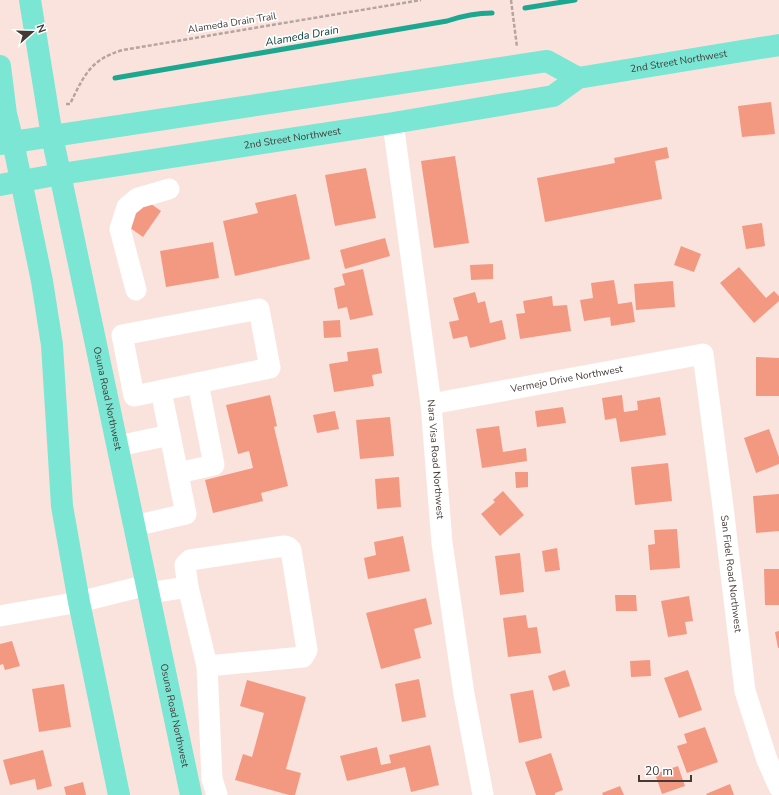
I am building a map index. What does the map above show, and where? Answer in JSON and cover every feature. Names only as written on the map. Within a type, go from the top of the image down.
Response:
[{"type":"main road","name":"Osuna Road Northwest","points":[[30,0],[52,136],[191,795]]},
{"type":"main road","name":"2nd Street Northwest","points":[[0,184],[393,123],[553,96],[578,78],[779,45]]},
{"type":"main road","points":[[7,143],[547,61],[578,78]]},
{"type":"main road","points":[[0,66],[6,114],[7,143],[21,180],[42,281],[52,346],[62,506],[79,602],[119,795]]},
{"type":"street","name":"Nara Visa Road Northwest","points":[[393,123],[431,404],[442,543],[464,694],[483,795]]},
{"type":"street","points":[[136,290],[120,229],[128,207],[138,198],[169,189]]},
{"type":"street","points":[[259,309],[270,368],[198,383],[134,396],[122,336],[259,309]]},
{"type":"street","name":"Vermejo Drive Northwest","points":[[431,404],[703,354]]},
{"type":"street","name":"San Fidel Road Northwest","points":[[703,354],[745,691],[767,760],[779,787]]},
{"type":"street","points":[[178,473],[214,465],[198,383]]},
{"type":"street","points":[[134,526],[186,514],[161,391]]},
{"type":"street","points":[[118,446],[170,435]]},
{"type":"street","points":[[207,666],[303,657],[307,650],[291,550],[288,546],[190,560],[185,565],[188,587],[207,666],[212,779],[217,795]]},
{"type":"street","points":[[0,616],[148,589],[188,587]]},
{"type":"path","name":"Alameda Drain Trail","points":[[70,104],[77,89],[89,70],[98,61],[109,54],[135,48],[421,0]]},
{"type":"path","points":[[511,0],[521,65]]},
{"type":"building","points":[[771,102],[775,134],[742,137],[738,106]]},
{"type":"building","points":[[667,147],[669,158],[655,161],[662,199],[545,222],[537,178],[615,163],[614,158]]},
{"type":"building","points":[[455,156],[469,243],[434,248],[421,161]]},
{"type":"building","points":[[366,168],[376,218],[335,226],[325,175]]},
{"type":"building","points":[[296,194],[310,259],[235,276],[223,221],[258,213],[255,203]]},
{"type":"building","points":[[144,199],[161,211],[143,237],[126,225]]},
{"type":"building","points":[[762,223],[765,246],[746,249],[742,226]]},
{"type":"building","points":[[385,238],[390,256],[345,269],[340,250]]},
{"type":"building","points":[[213,242],[219,278],[166,287],[160,251]]},
{"type":"building","points":[[681,246],[701,254],[694,272],[674,265]]},
{"type":"building","points":[[493,264],[493,279],[471,280],[470,265]]},
{"type":"building","points":[[739,267],[766,298],[774,291],[779,296],[779,301],[754,323],[720,283]]},
{"type":"building","points":[[363,269],[373,315],[350,320],[347,307],[338,309],[334,288],[345,285],[342,274]]},
{"type":"building","points":[[614,280],[618,304],[632,302],[635,322],[611,326],[610,317],[584,321],[580,300],[593,298],[591,283]]},
{"type":"building","points":[[673,281],[675,307],[636,310],[634,284]]},
{"type":"building","points":[[475,292],[478,303],[485,301],[490,323],[502,320],[506,339],[470,348],[467,336],[453,339],[449,322],[459,320],[453,298]]},
{"type":"building","points":[[552,296],[553,306],[567,305],[571,331],[520,339],[516,314],[525,313],[523,301]]},
{"type":"building","points":[[340,320],[341,337],[324,338],[323,321]]},
{"type":"building","points":[[378,348],[382,373],[372,375],[374,386],[334,392],[329,364],[348,361],[347,352]]},
{"type":"building","points":[[756,357],[779,358],[779,396],[756,396]]},
{"type":"building","points":[[270,395],[277,426],[274,427],[288,486],[261,493],[263,501],[213,513],[205,480],[253,468],[249,451],[238,454],[226,405]]},
{"type":"building","points":[[622,395],[624,412],[638,410],[637,401],[660,397],[666,435],[620,442],[616,418],[605,420],[602,398]]},
{"type":"building","points":[[563,407],[566,423],[537,427],[535,411]]},
{"type":"building","points":[[335,411],[339,429],[317,433],[313,415]]},
{"type":"building","points":[[390,417],[394,456],[360,459],[356,420]]},
{"type":"building","points":[[499,426],[503,452],[526,448],[527,461],[482,468],[476,429]]},
{"type":"building","points":[[769,429],[779,457],[779,464],[756,473],[744,438]]},
{"type":"building","points":[[668,463],[672,501],[635,505],[631,467]]},
{"type":"building","points":[[515,472],[528,472],[528,487],[516,488]]},
{"type":"building","points":[[399,477],[401,507],[377,509],[375,479]]},
{"type":"building","points":[[503,491],[524,515],[500,536],[481,514],[495,502],[493,500]]},
{"type":"building","points":[[779,494],[779,531],[756,533],[753,496]]},
{"type":"building","points":[[677,529],[680,568],[650,570],[648,545],[655,544],[654,530]]},
{"type":"building","points":[[403,536],[410,571],[368,579],[364,558],[376,555],[374,542]]},
{"type":"building","points":[[557,548],[560,570],[545,572],[542,551]]},
{"type":"building","points":[[520,553],[524,592],[500,595],[495,556]]},
{"type":"building","points":[[764,569],[779,569],[779,605],[765,605]]},
{"type":"building","points":[[615,595],[636,595],[637,611],[616,611]]},
{"type":"building","points":[[689,596],[693,621],[685,622],[687,634],[668,637],[661,601]]},
{"type":"building","points":[[426,598],[432,624],[414,629],[421,658],[381,669],[366,613]]},
{"type":"building","points":[[526,615],[528,628],[537,627],[541,653],[508,657],[503,618]]},
{"type":"building","points":[[779,631],[779,648],[778,648],[775,632]]},
{"type":"building","points":[[12,641],[20,666],[5,670],[3,664],[0,665],[0,644]]},
{"type":"building","points":[[650,660],[651,676],[631,677],[630,661]]},
{"type":"building","points":[[565,670],[570,686],[553,691],[548,676]]},
{"type":"building","points":[[688,670],[702,710],[679,718],[664,678]]},
{"type":"building","points":[[419,679],[426,717],[402,722],[395,684]]},
{"type":"building","points":[[247,680],[306,697],[286,769],[301,773],[295,795],[289,795],[235,780],[243,754],[252,757],[264,713],[240,706]]},
{"type":"building","points":[[64,684],[71,727],[39,732],[32,689]]},
{"type":"building","points":[[533,690],[542,738],[519,743],[510,694]]},
{"type":"building","points":[[705,727],[718,762],[687,773],[677,746],[687,743],[684,734]]},
{"type":"building","points":[[430,745],[439,785],[411,792],[405,767],[347,781],[340,756],[377,747],[381,765],[391,763],[389,755]]},
{"type":"building","points":[[43,750],[52,786],[37,790],[35,779],[10,785],[3,760]]},
{"type":"building","points":[[551,753],[563,790],[555,793],[555,795],[536,795],[525,762]]},
{"type":"building","points":[[678,766],[685,786],[662,794],[655,774]]},
{"type":"building","points":[[83,782],[86,795],[66,795],[64,787]]},
{"type":"building","points":[[730,784],[734,795],[706,794]]},
{"type":"building","points":[[620,786],[624,795],[603,795],[602,793]]},
{"type":"waterway","name":"Alameda Drain","points":[[525,8],[575,0]]},
{"type":"waterway","name":"Alameda Drain","points":[[115,78],[447,21],[469,15],[492,13]]}]
